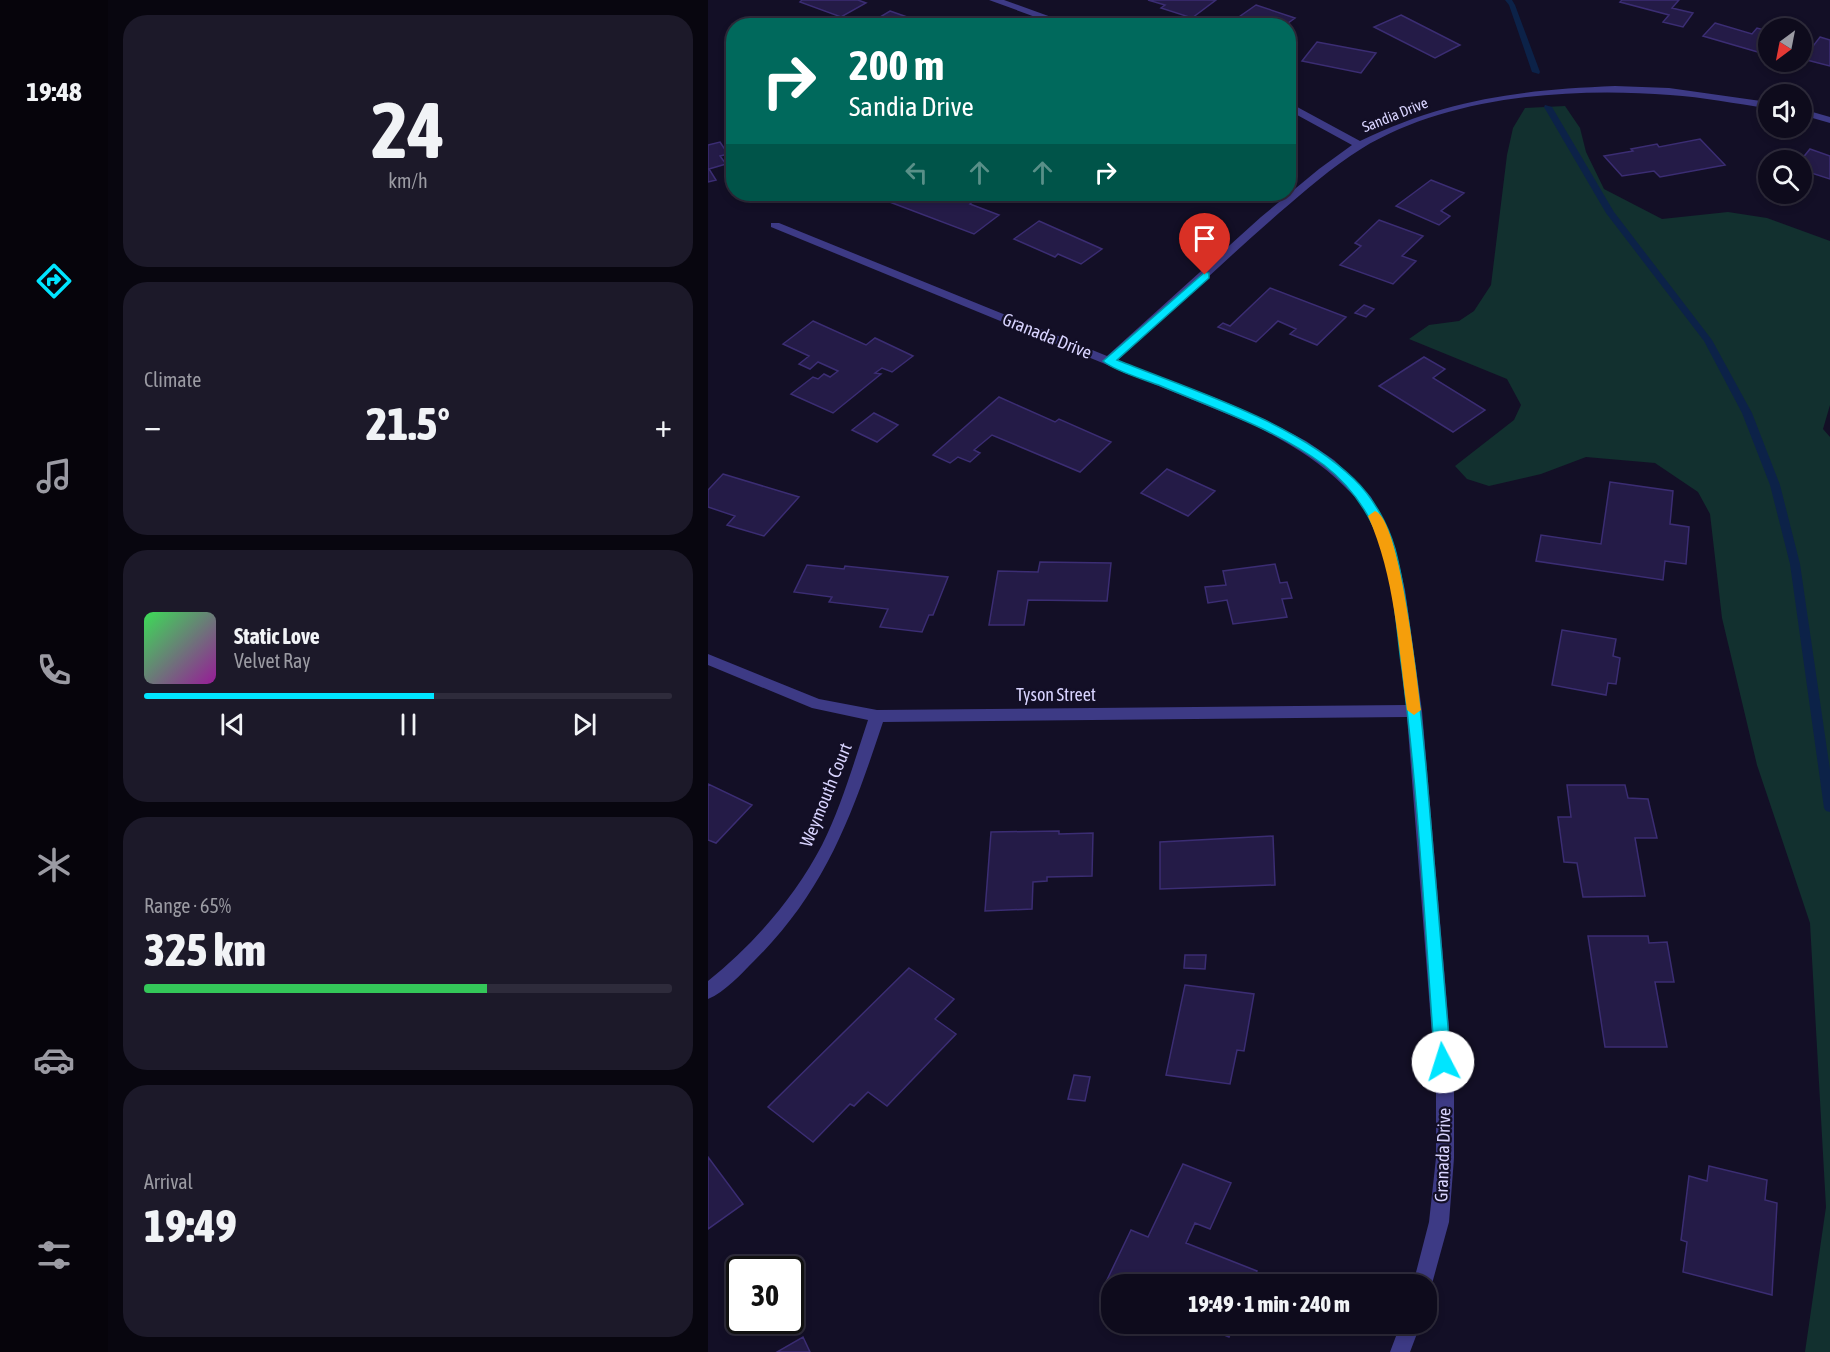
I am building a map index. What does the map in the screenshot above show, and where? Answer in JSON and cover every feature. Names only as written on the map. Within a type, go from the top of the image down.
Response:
[{"type":"street","points":[[994,0],[1047,18]]},
{"type":"street","name":"Sandia Drive","points":[[1296,195],[1359,145],[1382,134],[1442,112],[1508,98],[1564,91],[1657,90],[1709,95],[1758,103]]},
{"type":"street","points":[[1296,110],[1359,145]]},
{"type":"street","points":[[1812,115],[1830,120]]},
{"type":"street","name":"Sandia Drive","points":[[1109,361],[1289,201]]},
{"type":"street","name":"Granada Drive","points":[[775,225],[1259,422],[1301,444],[1329,463],[1359,492],[1376,519],[1388,547],[1398,590],[1414,711],[1445,1086],[1445,1158],[1439,1222],[1426,1274]]},
{"type":"street","name":"Tyson Street","points":[[708,660],[817,704],[877,716],[1414,711]]},
{"type":"street","name":"Weymouth Court","points":[[708,991],[736,970],[786,914],[820,864],[845,809],[877,716]]},
{"type":"street","points":[[1400,1352],[1407,1334]]},
{"type":"green space","points":[[1565,106],[1580,128],[1586,152],[1604,189],[1662,219],[1728,212],[1767,218],[1830,241],[1830,405],[1823,429],[1830,437],[1830,1352],[1805,1352],[1826,1207],[1810,923],[1757,765],[1722,618],[1710,514],[1698,492],[1655,463],[1586,457],[1541,474],[1489,486],[1467,479],[1455,466],[1514,420],[1521,405],[1507,379],[1409,339],[1429,325],[1459,321],[1474,311],[1491,285],[1507,155],[1513,128],[1525,108]]},
{"type":"building","points":[[802,0],[858,0],[866,3],[841,17],[800,2]]},
{"type":"building","points":[[1148,0],[1216,0],[1192,18],[1161,8],[1165,5]]},
{"type":"building","points":[[1622,0],[1679,0],[1672,8],[1693,13],[1683,27],[1663,22],[1669,15],[1620,2]]},
{"type":"building","points":[[1256,5],[1295,18],[1237,18]]},
{"type":"building","points":[[890,11],[910,18],[878,18]]},
{"type":"building","points":[[1401,15],[1460,45],[1435,58],[1374,27]]},
{"type":"building","points":[[1715,23],[1752,34],[1758,28],[1758,52],[1703,36]]},
{"type":"building","points":[[1820,37],[1830,40],[1830,66],[1812,61],[1812,47]]},
{"type":"building","points":[[1317,42],[1376,53],[1361,73],[1302,61]]},
{"type":"building","points":[[1700,139],[1725,165],[1660,177],[1654,171],[1622,176],[1604,156],[1657,144],[1659,147]]},
{"type":"building","points":[[720,142],[726,154],[720,156],[726,164],[709,169],[716,180],[708,182],[708,145]]},
{"type":"building","points":[[1810,149],[1830,156],[1830,179],[1812,173],[1812,150]]},
{"type":"building","points":[[1431,180],[1464,193],[1441,211],[1450,216],[1439,225],[1396,206]]},
{"type":"building","points":[[887,201],[974,201],[970,204],[999,215],[974,234]]},
{"type":"building","points":[[1379,220],[1423,236],[1402,256],[1416,261],[1393,284],[1340,265],[1361,246],[1355,243]]},
{"type":"building","points":[[1039,221],[1102,249],[1081,264],[1058,254],[1055,257],[1014,239]]},
{"type":"building","points":[[1270,288],[1346,317],[1317,345],[1290,334],[1296,329],[1278,321],[1256,342],[1218,327],[1223,323],[1230,326]]},
{"type":"building","points":[[1364,305],[1374,309],[1366,317],[1355,313]]},
{"type":"building","points":[[813,321],[866,345],[875,338],[913,356],[892,372],[882,368],[875,373],[881,374],[833,413],[791,394],[813,377],[818,379],[824,374],[830,377],[838,371],[818,362],[810,369],[799,364],[809,356],[783,344]]},
{"type":"building","points":[[1424,357],[1445,369],[1433,378],[1485,410],[1453,432],[1379,386]]},
{"type":"building","points":[[999,397],[1055,422],[1059,419],[1111,442],[1080,472],[992,435],[974,450],[980,453],[970,462],[958,457],[950,463],[933,455]]},
{"type":"building","points":[[874,413],[898,425],[877,442],[852,430]]},
{"type":"building","points":[[1167,469],[1215,491],[1188,516],[1141,493]]},
{"type":"building","points":[[723,474],[799,497],[764,536],[727,525],[735,516],[708,507],[708,490]]},
{"type":"building","points":[[1610,482],[1673,491],[1670,524],[1689,527],[1686,564],[1665,561],[1663,580],[1536,561],[1541,535],[1601,544]]},
{"type":"building","points":[[1040,562],[1111,563],[1107,601],[1028,600],[1024,625],[989,625],[998,571],[1038,572]]},
{"type":"building","points":[[1275,564],[1280,583],[1287,582],[1292,598],[1282,599],[1287,617],[1233,624],[1227,600],[1208,603],[1205,587],[1226,585],[1223,571]]},
{"type":"building","points":[[807,565],[844,569],[845,566],[948,577],[933,615],[929,615],[922,632],[880,627],[888,609],[829,602],[832,597],[794,592]]},
{"type":"building","points":[[1562,630],[1616,639],[1613,656],[1620,658],[1616,684],[1608,683],[1606,695],[1552,685]]},
{"type":"building","points":[[708,784],[752,805],[716,843],[708,840]]},
{"type":"building","points":[[1567,785],[1625,785],[1628,798],[1648,799],[1657,838],[1635,838],[1645,896],[1583,897],[1577,863],[1564,862],[1558,817],[1571,817]]},
{"type":"building","points":[[1059,831],[1059,834],[1093,833],[1092,876],[1047,877],[1047,881],[1033,882],[1032,909],[985,911],[991,832]]},
{"type":"building","points":[[1273,836],[1275,885],[1160,889],[1160,842]]},
{"type":"building","points":[[1588,936],[1648,936],[1649,943],[1667,942],[1674,982],[1655,982],[1667,1047],[1605,1047]]},
{"type":"building","points":[[1185,955],[1206,955],[1205,969],[1184,968]]},
{"type":"building","points":[[909,968],[954,999],[935,1019],[956,1034],[887,1106],[868,1092],[854,1106],[850,1104],[813,1142],[768,1107]]},
{"type":"building","points":[[1185,985],[1254,994],[1244,1051],[1237,1050],[1230,1084],[1166,1075]]},
{"type":"building","points":[[1074,1075],[1090,1077],[1085,1101],[1068,1099]]},
{"type":"building","points":[[708,1157],[743,1204],[708,1229]]},
{"type":"building","points":[[1183,1164],[1231,1183],[1210,1229],[1195,1223],[1186,1243],[1257,1271],[1256,1274],[1110,1274],[1131,1230],[1148,1237]]},
{"type":"building","points":[[1709,1166],[1767,1180],[1765,1200],[1777,1203],[1772,1295],[1683,1272],[1687,1242],[1681,1240],[1689,1176],[1707,1181]]},
{"type":"building","points":[[803,1337],[810,1352],[777,1352]]},
{"type":"waterway","points":[[1508,0],[1512,5],[1536,72]]},
{"type":"waterway","points":[[1548,107],[1610,213],[1708,340],[1747,413],[1775,485],[1795,564],[1830,808]]},
{"type":"slow traffic","points":[[1375,516],[1388,547],[1398,590],[1414,710]]},
{"type":"route","points":[[1205,275],[1109,361],[1259,422],[1301,444],[1329,463],[1352,483],[1366,500],[1376,519],[1388,547],[1398,590],[1414,711],[1443,1062]]}]
